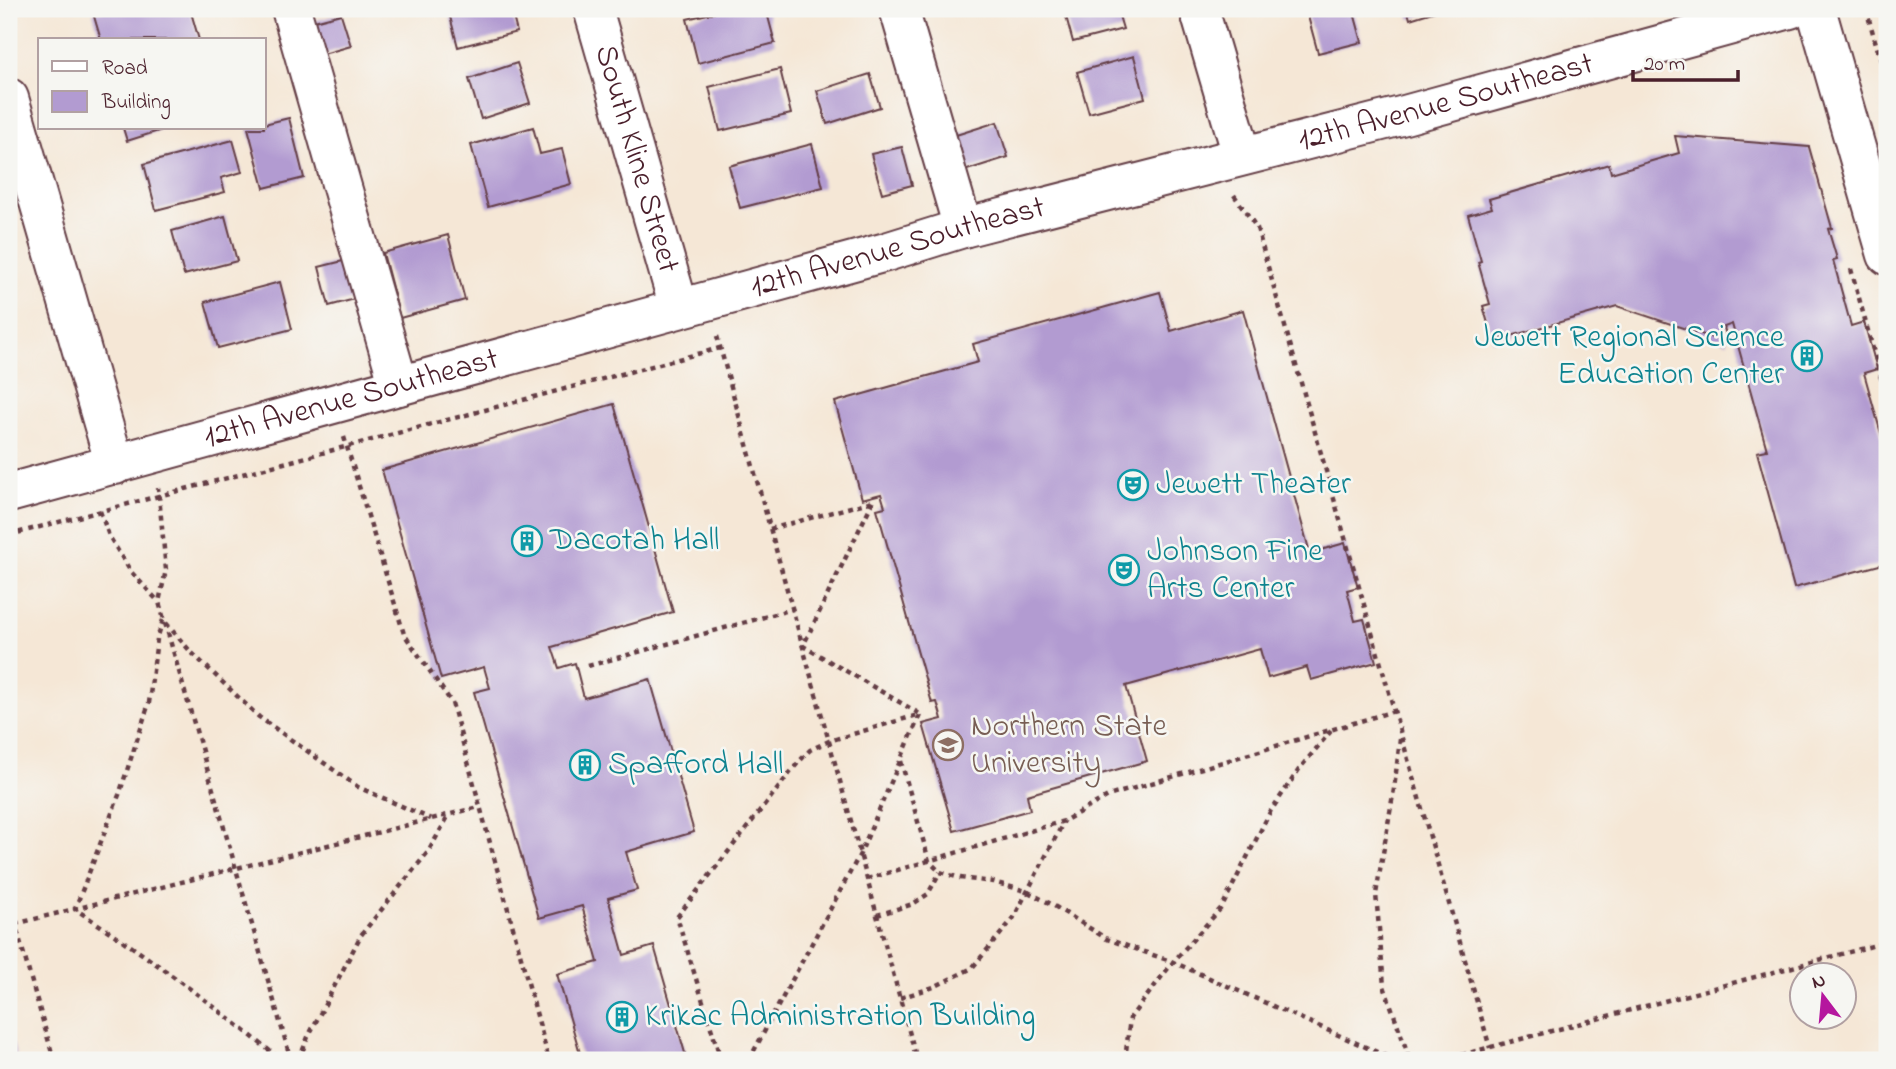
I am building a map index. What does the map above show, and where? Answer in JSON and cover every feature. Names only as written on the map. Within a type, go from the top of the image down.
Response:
[{"type":"street","points":[[291,9],[399,386]]},
{"type":"street","name":"South Kline Street","points":[[593,9],[697,303]]},
{"type":"street","points":[[899,9],[963,228]]},
{"type":"street","points":[[1199,9],[1242,155]]},
{"type":"street","name":"12th Avenue Southeast","points":[[9,493],[886,252],[963,228],[1401,116],[1790,9]]},
{"type":"street","points":[[1816,9],[1887,255]]},
{"type":"street","points":[[9,97],[115,465]]},
{"type":"path","points":[[1866,9],[1887,82]]},
{"type":"path","points":[[1234,194],[1257,228],[1490,1048]]},
{"type":"path","points":[[697,303],[717,335],[917,1060]]},
{"type":"path","points":[[159,602],[166,570],[159,496],[720,348]]},
{"type":"path","points":[[334,404],[404,634],[452,703],[550,1060]]},
{"type":"path","points":[[771,528],[873,501],[803,646]]},
{"type":"path","points":[[100,511],[109,536],[131,572],[159,602],[291,1060]]},
{"type":"path","points":[[588,666],[793,609]]},
{"type":"path","points":[[164,619],[190,651],[259,718],[358,787],[431,818]]},
{"type":"path","points":[[75,909],[119,795],[149,703],[156,639],[164,619]]},
{"type":"path","points":[[803,646],[921,714]]},
{"type":"path","points":[[867,879],[1064,821],[1108,796],[1394,711]]},
{"type":"path","points":[[721,1060],[677,916],[810,750],[829,741],[921,714]]},
{"type":"path","points":[[749,1060],[860,854],[921,714]]},
{"type":"path","points":[[1125,1060],[1130,1018],[1173,962],[1222,907],[1270,812],[1300,768],[1333,729]]},
{"type":"path","points":[[1401,734],[1376,894],[1384,986],[1410,1060]]},
{"type":"path","points":[[901,761],[929,861],[940,872],[1026,891],[1107,939],[1173,962],[1395,1060]]},
{"type":"path","points":[[15,924],[479,807]]},
{"type":"path","points":[[299,1060],[360,935],[428,852],[449,815]]},
{"type":"path","points":[[900,998],[934,987],[972,968],[1013,919],[1064,821]]},
{"type":"path","points":[[877,915],[913,904],[928,894],[940,872]]},
{"type":"path","points":[[9,902],[54,1060]]},
{"type":"path","points":[[75,909],[212,1004],[281,1060]]},
{"type":"path","points":[[1442,1060],[1887,942]]},
{"type":"building","points":[[107,9],[170,9],[171,13],[190,9],[198,38],[100,38],[93,13]]},
{"type":"building","points":[[448,9],[511,9],[517,32],[458,47]]},
{"type":"building","points":[[728,9],[766,9],[775,43],[698,63],[687,19]]},
{"type":"building","points":[[1064,9],[1117,9],[1123,29],[1073,42]]},
{"type":"building","points":[[1306,9],[1353,9],[1362,42],[1318,53]]},
{"type":"building","points":[[1407,9],[1442,9],[1410,19]]},
{"type":"building","points":[[341,14],[351,46],[323,54],[314,21]]},
{"type":"building","points":[[1134,56],[1145,98],[1089,113],[1077,72]]},
{"type":"building","points":[[517,63],[530,103],[481,119],[469,79]]},
{"type":"building","points":[[780,69],[791,114],[720,131],[709,87]]},
{"type":"building","points":[[870,74],[880,107],[827,124],[817,91]]},
{"type":"building","points":[[289,118],[304,178],[264,188],[249,130],[266,130],[266,124]]},
{"type":"building","points":[[997,122],[1008,157],[964,171],[953,136]]},
{"type":"building","points":[[533,127],[540,154],[562,149],[571,184],[488,207],[471,145]]},
{"type":"building","points":[[124,130],[162,130],[127,141]]},
{"type":"building","name":"Jewett Regional Science Education Center","points":[[1675,136],[1809,147],[1832,228],[1828,229],[1837,259],[1833,260],[1851,326],[1864,322],[1877,369],[1864,373],[1882,437],[1886,436],[1887,442],[1887,469],[1884,470],[1887,482],[1887,563],[1794,588],[1757,452],[1767,450],[1732,324],[1724,327],[1728,343],[1617,306],[1493,341],[1483,306],[1490,304],[1468,215],[1492,208],[1489,199],[1609,164],[1611,173],[1679,153]]},
{"type":"building","points":[[233,140],[242,172],[221,178],[225,192],[156,210],[144,164]]},
{"type":"building","points":[[812,144],[823,187],[740,208],[729,166]]},
{"type":"building","points":[[902,147],[912,185],[882,193],[871,154]]},
{"type":"building","points":[[225,216],[237,261],[184,275],[172,231]]},
{"type":"building","points":[[448,235],[465,300],[400,318],[383,253]]},
{"type":"building","points":[[351,259],[362,297],[329,306],[319,267]]},
{"type":"building","points":[[280,282],[292,329],[218,348],[205,302]]},
{"type":"building","name":"Johnson Fine Arts Center","points":[[1160,292],[1171,331],[1243,310],[1310,553],[1345,543],[1358,587],[1347,590],[1355,621],[1364,619],[1376,662],[1311,680],[1307,667],[1268,678],[1260,649],[1126,686],[1147,761],[1027,795],[1030,810],[954,831],[923,724],[942,719],[937,702],[932,703],[877,509],[885,507],[881,494],[862,499],[835,402],[978,362],[973,344]]},
{"type":"building","points":[[614,404],[673,612],[552,647],[559,668],[575,663],[584,698],[650,679],[694,832],[626,852],[637,890],[608,898],[624,955],[654,946],[687,1060],[582,1060],[557,974],[598,962],[582,906],[539,918],[474,692],[490,688],[484,667],[441,679],[382,470]]},
{"type":"building","points":[[10,1032],[17,1060],[9,1060]]},
{"type":"place","name":"Jewett Regional Science Education Center","points":[[1807,356]]},
{"type":"place","name":"Jewett Theater","points":[[1133,485]]},
{"type":"place","name":"Dacotah Hall","points":[[527,541]]},
{"type":"place","name":"Johnson Fine Arts Center","points":[[1124,570]]},
{"type":"place","name":"Northern State University","points":[[948,745]]},
{"type":"place","name":"Spafford Hall","points":[[585,765]]},
{"type":"place","name":"Krikac Administration Building","points":[[622,1017]]}]
